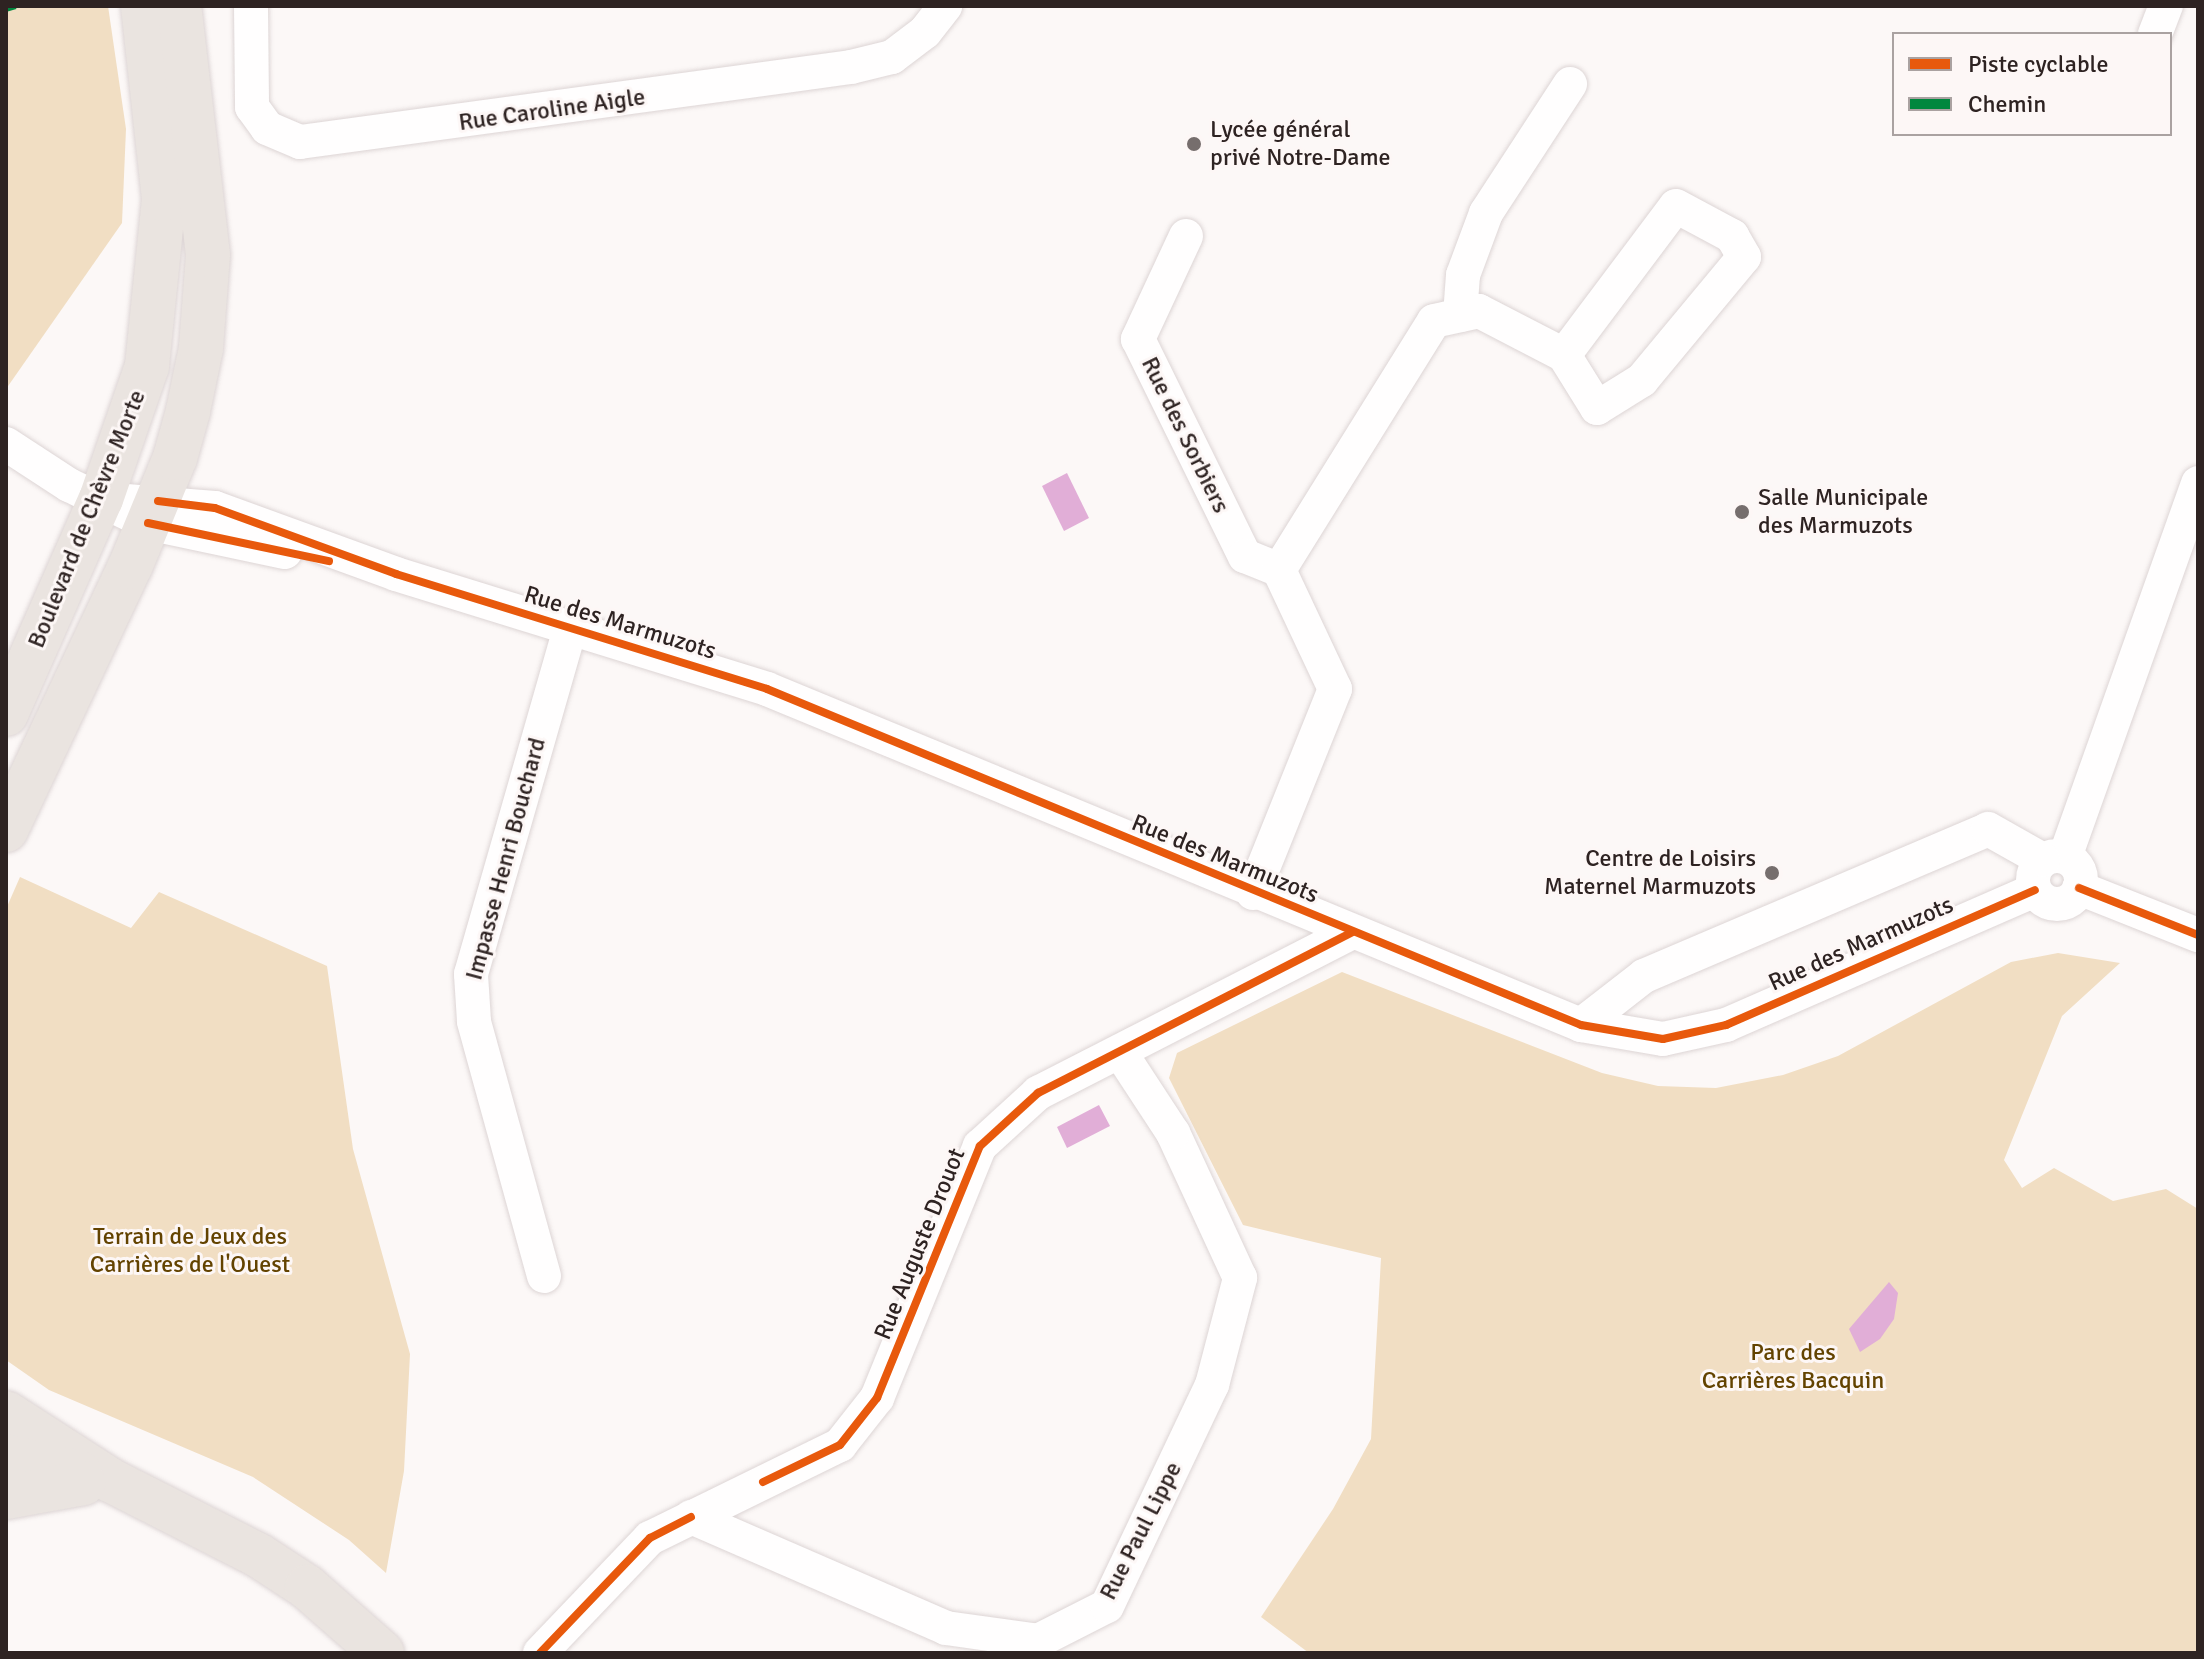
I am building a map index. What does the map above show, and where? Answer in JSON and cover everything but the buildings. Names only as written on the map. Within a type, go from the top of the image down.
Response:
[{"type":"main road","name":"Boulevard de Chèvre Morte","points":[[143,6],[161,158],[174,352],[156,435],[152,508]]},
{"type":"main road","name":"Boulevard de Chèvre Morte","points":[[10,820],[175,458],[201,348],[208,255],[179,6]]},
{"type":"main road","name":"Boulevard de Chèvre Morte","points":[[6,714],[101,499],[147,366],[164,224]]},
{"type":"main road","points":[[10,820],[22,742],[91,589],[101,499]]},
{"type":"main road","points":[[6,1413],[110,1480],[258,1555],[307,1587],[382,1653]]},
{"type":"main road","points":[[6,1456],[110,1480]]},
{"type":"main road","points":[[6,1497],[110,1480]]},
{"type":"street","name":"Rue Caroline Aigle","points":[[251,6],[252,107],[267,128],[300,142],[851,67],[892,57],[925,32],[945,6]]},
{"type":"street","points":[[2156,32],[2166,6]]},
{"type":"street","points":[[1460,315],[1463,275],[1486,213],[1570,84]]},
{"type":"street","points":[[1253,893],[1335,689],[1279,570],[1434,321],[1479,311],[1564,355],[1597,408],[1642,380],[1744,257],[1732,236],[1676,206],[1564,355]]},
{"type":"street","name":"Rue des Sorbiers","points":[[1186,236],[1138,339],[1245,556],[1279,570]]},
{"type":"street","name":"Rue des Marmuzots","points":[[6,444],[69,485],[101,499],[152,508],[396,574],[767,689],[1253,893],[1581,1025],[1663,1039],[1726,1025],[2056,874]]},
{"type":"street","points":[[2056,874],[2198,483]]},
{"type":"street","name":"Impasse Henri Bouchard","points":[[544,1276],[474,1021],[471,974],[570,629]]},
{"type":"street","points":[[1581,1025],[1644,976],[1988,829],[2056,874],[2198,935]]},
{"type":"street","name":"Rue Auguste Drouot","points":[[540,1653],[650,1538],[840,1445],[877,1398],[980,1146],[1038,1093],[1352,932]]},
{"type":"street","name":"Rue Paul Lippe","points":[[691,1517],[946,1628],[1038,1641],[1107,1606],[1212,1385],[1240,1278],[1173,1133],[1120,1052]]},
{"type":"green space","points":[[6,6],[108,6],[126,129],[122,223],[6,389]]},
{"type":"green space","name":"Terrain de Jeux des Carrières de l'Ouest","points":[[20,877],[131,928],[159,892],[327,966],[353,1149],[410,1354],[404,1471],[386,1573],[349,1540],[253,1477],[49,1390],[6,1360],[6,909]]},
{"type":"green space","name":"Parc des Carrières Bacquin","points":[[2058,953],[2120,963],[2062,1016],[2004,1160],[2022,1188],[2054,1168],[2113,1201],[2166,1189],[2198,1209],[2198,1653],[1309,1653],[1261,1617],[1333,1509],[1371,1439],[1381,1258],[1243,1225],[1169,1078],[1177,1053],[1342,972],[1602,1073],[1658,1086],[1716,1088],[1783,1075],[1838,1056],[2011,962]]},
{"type":"shaded area","points":[[1067,473],[1089,518],[1064,531],[1042,486]]},
{"type":"shaded area","points":[[1099,1105],[1110,1126],[1067,1148],[1057,1127]]},
{"type":"shaded area","points":[[1889,1282],[1898,1293],[1894,1319],[1880,1339],[1860,1352],[1849,1329]]},
{"type":"marked path","points":[[6,9],[16,6]]},
{"type":"cycle path","points":[[158,501],[215,508],[396,574],[767,689],[1581,1025],[1663,1039],[1726,1025],[2035,890]]},
{"type":"cycle path","points":[[148,523],[329,561]]},
{"type":"cycle path","points":[[2079,888],[2198,935]]},
{"type":"cycle path","points":[[763,1482],[840,1445],[877,1398],[980,1146],[1038,1093],[1352,932]]},
{"type":"cycle path","points":[[540,1653],[650,1538],[691,1517]]},
{"type":"place","name":"Lycée général privé Notre-Dame","points":[[1194,144]]},
{"type":"place","name":"Salle Municipale des Marmuzots","points":[[1742,512]]},
{"type":"place","name":"Centre de Loisirs Maternel Marmuzots","points":[[1772,873]]}]
